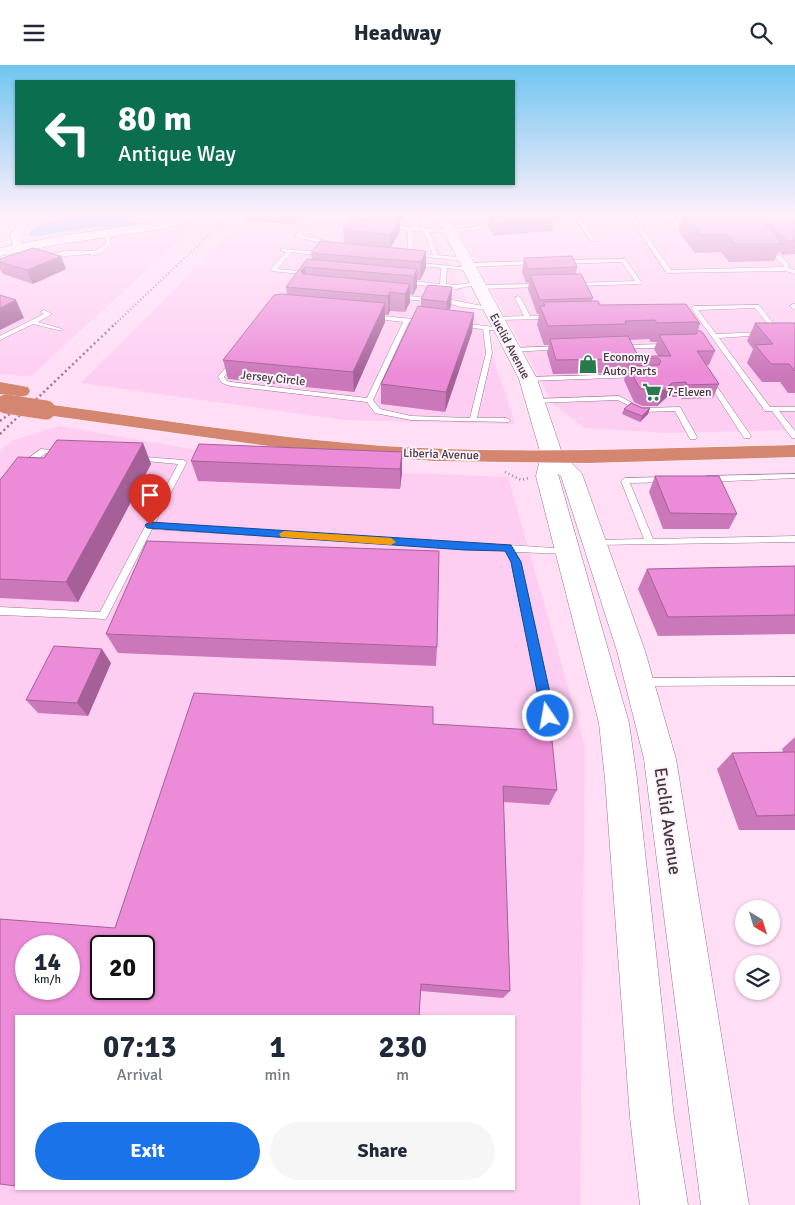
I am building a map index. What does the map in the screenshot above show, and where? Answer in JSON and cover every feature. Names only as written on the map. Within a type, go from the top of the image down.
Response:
[{"type":"highway","name":"Liberia Avenue","points":[[2,399],[21,391],[53,403]]},
{"type":"highway","name":"Liberia Avenue","points":[[2,399],[53,403],[271,441],[383,452],[549,448],[795,451]]},
{"type":"highway","name":"Liberia Avenue","points":[[549,448],[693,437],[795,435]]},
{"type":"main road","name":"Euclid Avenue","points":[[469,268],[493,321],[528,379],[549,448],[547,476],[641,682],[660,759],[725,1205]]},
{"type":"main road","name":"Euclid Avenue","points":[[581,547],[614,723],[622,789],[652,1117],[664,1205]]},
{"type":"lane","points":[[274,268],[273,270],[320,275]]},
{"type":"lane","points":[[443,286],[444,268]]},
{"type":"lane","points":[[564,285],[639,283],[629,268]]},
{"type":"lane","points":[[666,268],[669,272],[787,269],[795,272]]},
{"type":"lane","points":[[396,282],[456,287],[545,285]]},
{"type":"lane","points":[[394,297],[452,302],[493,321]]},
{"type":"lane","points":[[518,298],[528,318]]},
{"type":"lane","points":[[714,336],[778,333],[757,306],[694,308],[714,336],[768,409],[795,409]]},
{"type":"lane","points":[[0,338],[49,314],[44,312]]},
{"type":"lane","points":[[369,317],[427,322]]},
{"type":"lane","points":[[456,325],[555,317]]},
{"type":"lane","points":[[407,320],[369,400],[378,411],[411,418],[506,420]]},
{"type":"lane","points":[[473,420],[489,353],[493,321]]},
{"type":"lane","points":[[32,322],[60,331]]},
{"type":"lane","points":[[611,347],[680,345]]},
{"type":"lane","points":[[512,350],[572,348]]},
{"type":"lane","name":"Jersey Circle","points":[[239,354],[221,377],[224,382],[230,385],[369,400]]},
{"type":"lane","points":[[706,374],[747,436]]},
{"type":"lane","points":[[528,379],[642,376]]},
{"type":"lane","points":[[535,401],[619,398],[641,409],[677,409],[693,437]]},
{"type":"lane","points":[[774,409],[795,435]]},
{"type":"lane","points":[[17,471],[44,451],[73,453]]},
{"type":"lane","points":[[0,611],[103,615],[183,461],[129,458]]},
{"type":"lane","points":[[698,479],[795,476]]},
{"type":"lane","points":[[650,542],[625,481],[680,479]]},
{"type":"lane","points":[[150,525],[465,546],[508,547],[581,547],[650,542],[795,539]]},
{"type":"lane","points":[[508,547],[516,562],[548,716]]},
{"type":"lane","points":[[641,682],[795,681]]},
{"type":"shaded area","points":[[0,268],[149,268],[31,376],[0,374]]},
{"type":"shaded area","points":[[195,268],[451,268],[488,342],[515,424],[344,420],[81,383]]},
{"type":"shaded area","points":[[480,268],[795,268],[795,430],[666,433],[585,428],[553,404]]},
{"type":"shaded area","points":[[59,426],[309,469],[508,477],[585,746],[580,1205],[0,1205],[0,452],[11,441]]},
{"type":"building","points":[[300,268],[303,268],[301,270],[303,274],[410,284],[405,294],[390,292],[388,296],[286,287]]},
{"type":"building","points":[[320,268],[417,269],[414,276]]},
{"type":"building","points":[[581,274],[593,298],[540,300],[530,275]]},
{"type":"building","points":[[428,285],[452,287],[447,302],[421,299]]},
{"type":"building","points":[[281,294],[385,303],[353,372],[223,360],[274,295]]},
{"type":"building","points":[[0,295],[16,300],[0,308]]},
{"type":"building","points":[[598,301],[600,305],[686,304],[700,324],[696,322],[657,323],[655,320],[625,321],[626,324],[548,326],[540,306],[545,306],[543,302]]},
{"type":"building","points":[[418,306],[474,313],[446,392],[381,384]]},
{"type":"building","points":[[755,323],[795,323],[795,371],[789,364],[771,364],[755,345],[773,344]]},
{"type":"building","points":[[699,330],[715,351],[697,351],[719,384],[687,385],[686,382],[672,383],[662,391],[648,392],[639,387],[628,366],[659,365],[661,361],[658,358],[556,360],[550,339],[628,336],[638,356],[671,356],[659,335],[696,334]]},
{"type":"building","points":[[631,403],[642,408],[650,408],[642,416],[624,409]]},
{"type":"building","points":[[57,440],[143,443],[66,582],[0,579],[0,480],[18,457],[44,458]]},
{"type":"building","points":[[199,444],[402,452],[400,469],[191,461]]},
{"type":"building","points":[[655,476],[719,476],[737,514],[670,513]]},
{"type":"building","points":[[147,541],[439,551],[437,647],[106,634]]},
{"type":"building","points":[[795,566],[795,615],[668,617],[647,569]]},
{"type":"building","points":[[54,646],[102,649],[77,703],[26,700]]},
{"type":"building","points":[[194,693],[433,707],[433,724],[551,731],[557,790],[503,786],[510,991],[421,984],[419,1015],[15,1015],[15,1186],[0,1184],[0,919],[115,928]]},
{"type":"building","points":[[795,752],[795,815],[757,816],[732,753]]},
{"type":"railway","points":[[115,324],[174,268]]},
{"type":"railway","points":[[0,434],[116,323]]},
{"type":"railway","points":[[0,421],[22,405]]},
{"type":"slow traffic","points":[[284,534],[391,542]]},
{"type":"place","name":"Economy Auto Parts","points":[[588,364]]},
{"type":"place","name":"7-Eleven","points":[[652,392]]},
{"type":"route","points":[[150,525],[465,546],[508,547],[516,562],[548,716]]}]
